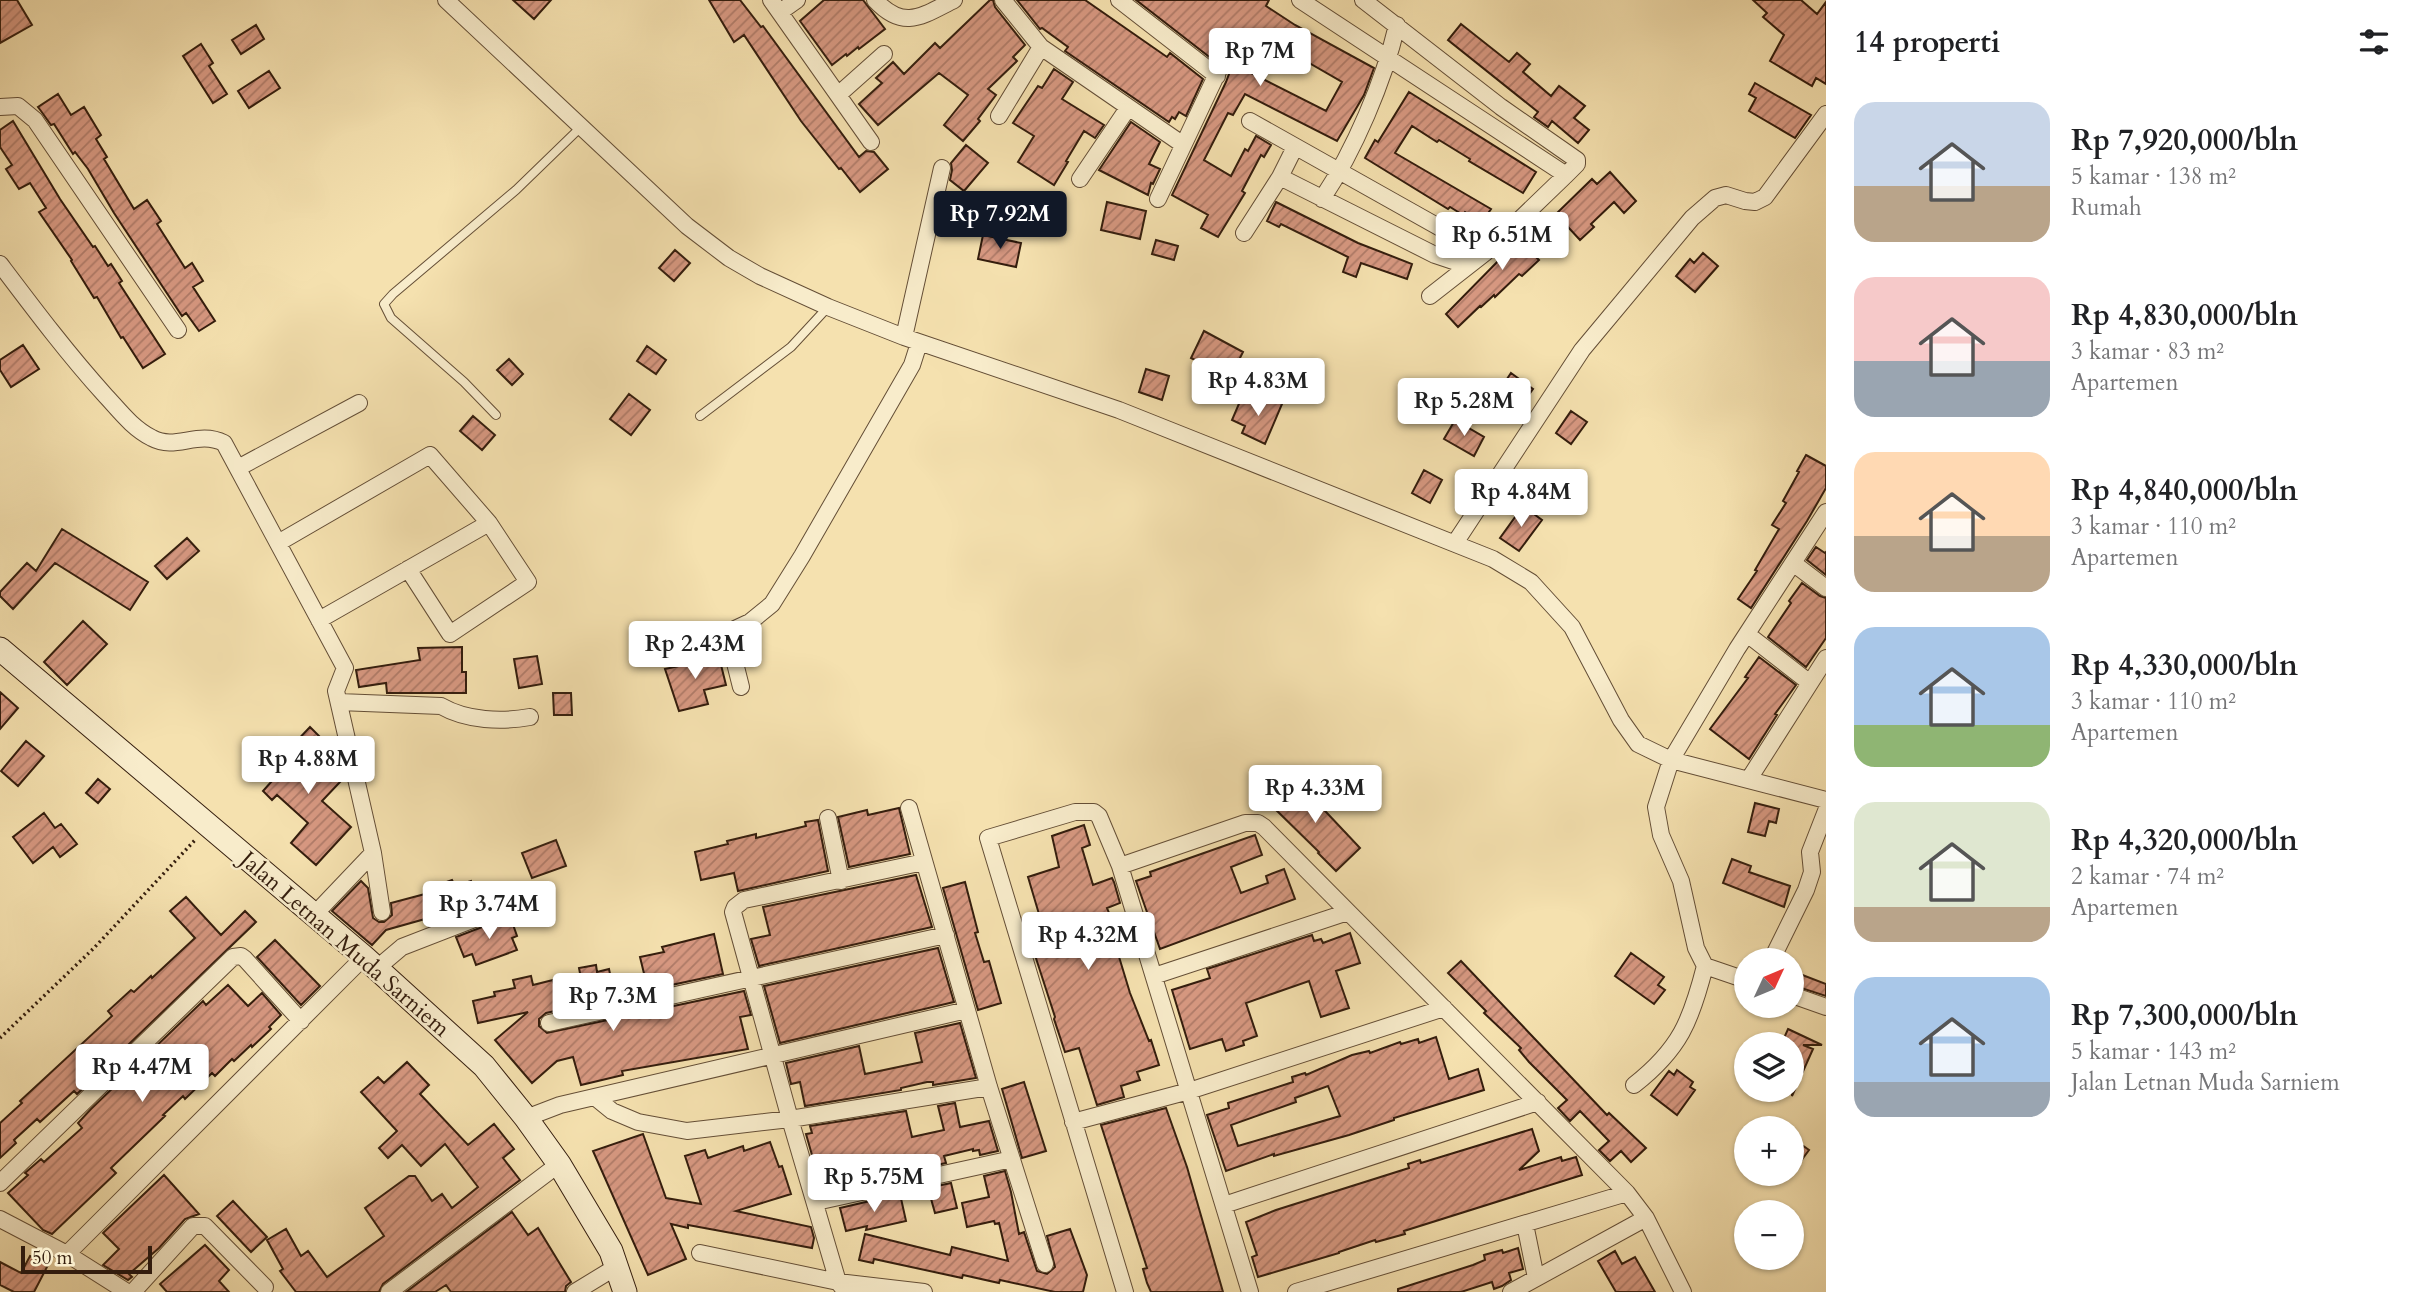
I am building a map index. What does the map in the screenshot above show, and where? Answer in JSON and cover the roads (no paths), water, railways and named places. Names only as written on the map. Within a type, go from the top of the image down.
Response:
[{"type":"main road","name":"Jalan Letnan Muda Sarniem","points":[[0,649],[370,963],[484,1066],[559,1164],[611,1251],[625,1292]]},
{"type":"street","points":[[446,0],[709,244],[760,276],[911,340],[1119,410],[1493,559],[1531,582],[1572,627],[1620,720],[1638,744],[1671,760],[1826,800]]},
{"type":"street","points":[[797,0],[775,6],[872,142]]},
{"type":"street","points":[[875,0],[883,9],[905,20],[916,18],[954,0]]},
{"type":"street","points":[[1003,0],[1041,47],[1182,144]]},
{"type":"street","points":[[1119,0],[1217,76]]},
{"type":"street","points":[[1300,0],[1566,175]]},
{"type":"street","points":[[1363,0],[1501,107],[1573,156],[1577,163],[1485,253],[1430,296]]},
{"type":"street","points":[[1322,199],[1341,172],[1389,60],[1397,25]]},
{"type":"street","points":[[1158,199],[1231,44]]},
{"type":"street","points":[[999,116],[1041,47]]},
{"type":"street","points":[[838,95],[884,54]]},
{"type":"street","points":[[1424,82],[1437,57]]},
{"type":"street","points":[[0,107],[18,106],[34,120],[177,330]]},
{"type":"street","points":[[1487,122],[1501,107]]},
{"type":"street","points":[[1080,179],[1128,108]]},
{"type":"street","points":[[1455,543],[1582,350],[1692,218],[1715,198],[1726,195],[1755,202],[1765,197],[1826,114]]},
{"type":"street","points":[[1250,121],[1485,253]]},
{"type":"street","points":[[1244,233],[1280,177],[1296,146]]},
{"type":"street","points":[[741,687],[729,639],[735,629],[772,604],[912,365],[911,340],[942,168]]},
{"type":"street","points":[[1280,177],[1435,255],[1468,267]]},
{"type":"street","points":[[1435,255],[1450,233]]},
{"type":"street","points":[[0,264],[66,352],[134,427],[152,439],[167,444],[198,437],[212,437],[224,443],[345,668],[336,691],[373,853],[382,912]]},
{"type":"street","points":[[238,468],[359,403]]},
{"type":"street","points":[[278,543],[430,455],[489,523],[528,582],[450,634],[408,569]]},
{"type":"street","points":[[1634,1085],[1655,1068],[1678,1040],[1690,1017],[1705,966],[1696,948],[1681,881],[1661,835],[1657,818],[1656,807],[1671,760],[1747,634],[1826,512]]},
{"type":"street","points":[[319,620],[489,523]]},
{"type":"street","points":[[1793,563],[1826,588]]},
{"type":"street","points":[[1747,634],[1810,683]]},
{"type":"street","points":[[1749,779],[1826,658]]},
{"type":"street","points":[[339,702],[441,706],[454,713],[507,721],[530,717]]},
{"type":"street","points":[[909,808],[989,1087],[1045,1264]]},
{"type":"street","points":[[1777,948],[1806,890],[1812,872],[1810,852],[1826,811]]},
{"type":"street","points":[[1125,1292],[988,838],[1074,812],[1094,812],[1104,826],[1119,866],[1250,1292]]},
{"type":"street","points":[[828,818],[841,881]]},
{"type":"street","points":[[1119,866],[1245,823],[1258,824],[1628,1193],[1646,1219],[1683,1292]]},
{"type":"street","points":[[314,915],[373,853]]},
{"type":"street","points":[[842,1287],[790,1119],[734,920],[735,906],[744,900],[924,862]]},
{"type":"street","points":[[67,1254],[300,1021],[370,963],[402,947],[531,897]]},
{"type":"street","points":[[1154,976],[1349,912]]},
{"type":"street","points":[[549,1023],[946,936]]},
{"type":"street","points":[[0,1183],[233,957],[241,956],[245,959],[300,1021]]},
{"type":"street","points":[[1705,966],[1734,976]]},
{"type":"street","points":[[1804,999],[1826,1007]]},
{"type":"street","points":[[1073,1122],[1189,1091],[1444,1008]]},
{"type":"street","points":[[526,1118],[560,1105],[967,1010]]},
{"type":"street","points":[[596,1098],[612,1111],[638,1122],[687,1131],[790,1119],[989,1087]]},
{"type":"street","points":[[1224,1205],[1538,1102]]},
{"type":"street","points":[[816,1202],[1012,1159]]},
{"type":"street","points":[[389,1292],[559,1164]]},
{"type":"street","points":[[1296,1292],[1628,1193]]},
{"type":"street","points":[[0,1219],[67,1254],[127,1292]]},
{"type":"street","points":[[1511,1292],[1646,1219]]},
{"type":"street","points":[[133,1292],[193,1226],[199,1224],[205,1226],[265,1287]]},
{"type":"street","points":[[1525,1224],[1536,1278]]},
{"type":"street","points":[[700,1253],[842,1287],[917,1291]]},
{"type":"street","points":[[575,1292],[616,1267]]},
{"type":"lane","points":[[496,415],[464,382],[391,318],[384,304],[516,190],[581,127]]},
{"type":"lane","points":[[700,416],[791,347],[828,307]]}]
